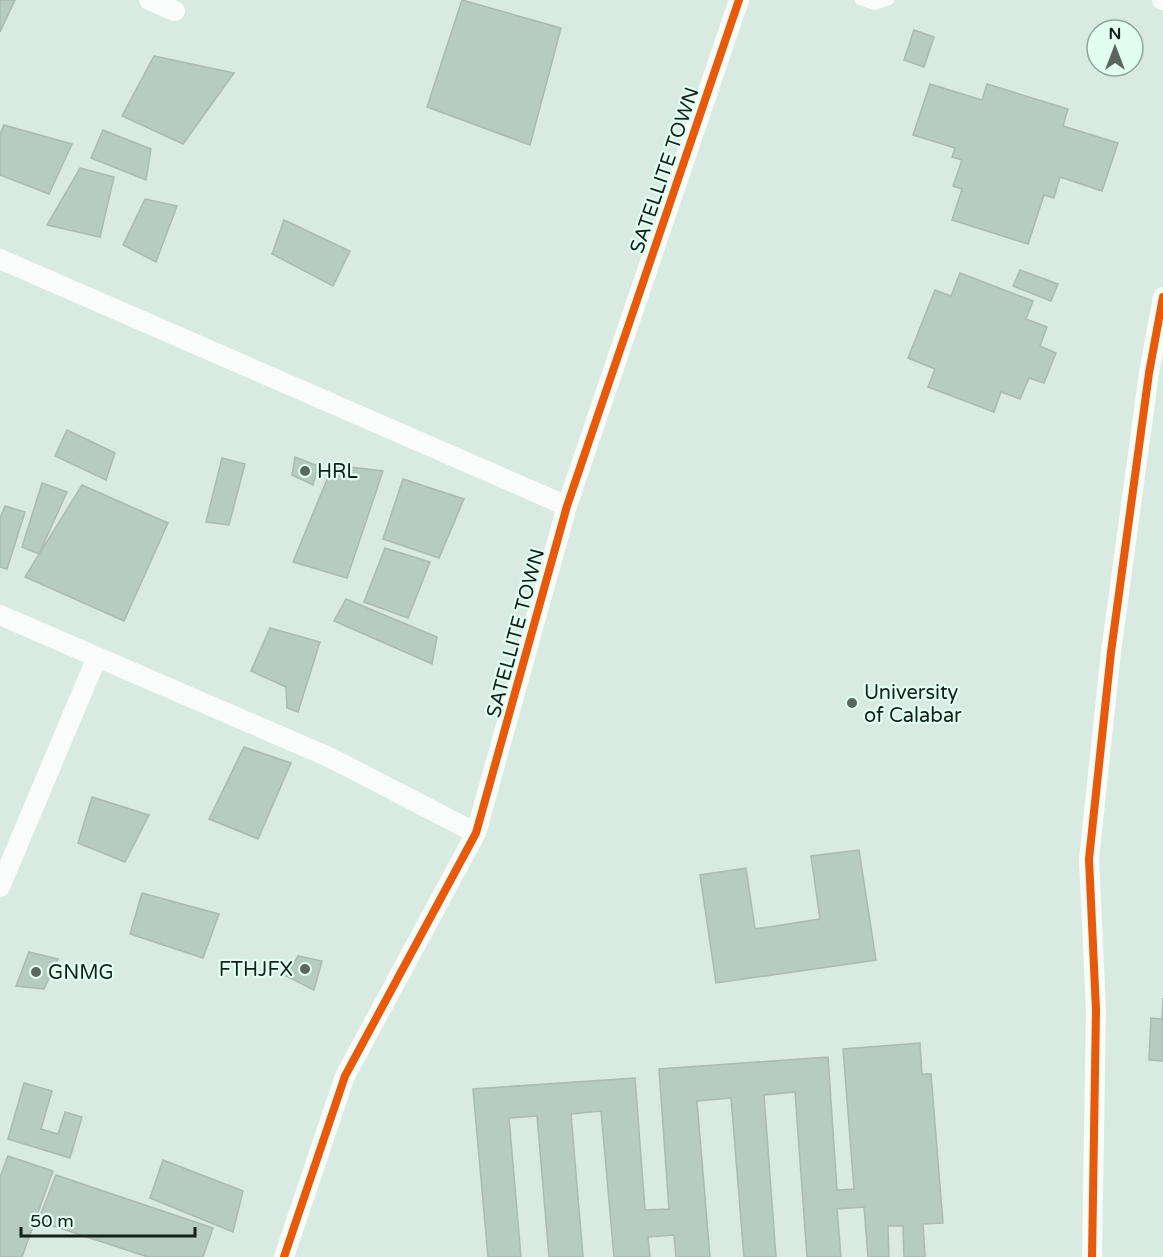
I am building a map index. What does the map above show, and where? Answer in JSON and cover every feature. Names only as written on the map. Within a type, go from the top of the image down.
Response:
[{"type":"street","points":[[149,0],[175,11]]},
{"type":"street","name":"SATELLITE TOWN","points":[[284,1257],[345,1076],[476,833],[567,506],[739,0]]},
{"type":"street","points":[[0,259],[567,506]]},
{"type":"street","points":[[1092,1257],[1096,1010],[1089,859],[1111,652],[1149,373],[1163,297]]},
{"type":"street","points":[[0,615],[331,758],[476,833]]},
{"type":"street","points":[[0,887],[97,657]]},
{"type":"lane","points":[[860,0],[875,5],[889,0]]},
{"type":"building","points":[[0,0],[15,0],[0,32]]},
{"type":"building","points":[[462,0],[561,28],[530,145],[427,107]]},
{"type":"building","points":[[914,30],[934,37],[924,67],[904,60]]},
{"type":"building","points":[[154,56],[234,73],[183,144],[122,116]]},
{"type":"building","points":[[930,84],[982,100],[987,84],[1068,109],[1063,126],[1118,143],[1102,191],[1060,177],[1054,198],[1044,195],[1028,244],[952,220],[962,189],[953,186],[962,160],[952,157],[955,148],[913,135]]},
{"type":"building","points":[[4,125],[72,144],[49,194],[0,175],[0,134]]},
{"type":"building","points":[[103,130],[151,149],[146,180],[91,158]]},
{"type":"building","points":[[80,168],[114,177],[100,237],[47,225]]},
{"type":"building","points":[[145,199],[177,206],[156,262],[123,245]]},
{"type":"building","points":[[284,220],[350,251],[333,286],[272,254]]},
{"type":"building","points":[[1020,270],[1058,284],[1051,301],[1013,286]]},
{"type":"building","points":[[960,273],[1033,301],[1026,319],[1047,327],[1040,346],[1056,353],[1044,383],[1029,378],[1020,399],[1001,392],[994,412],[928,387],[935,369],[908,358],[935,290],[951,296]]},
{"type":"building","points":[[67,430],[115,453],[106,480],[55,456]]},
{"type":"building","name":"HRL","points":[[295,457],[318,466],[313,485],[292,475]]},
{"type":"building","points":[[222,458],[245,464],[229,525],[206,522]]},
{"type":"building","points":[[333,465],[383,471],[347,578],[293,562]]},
{"type":"building","points":[[403,479],[464,499],[439,558],[383,539]]},
{"type":"building","points":[[42,483],[67,492],[39,554],[22,547]]},
{"type":"building","points":[[82,485],[168,523],[124,621],[25,577]]},
{"type":"building","points":[[5,506],[25,512],[7,569],[0,567],[0,518]]},
{"type":"building","points":[[385,548],[430,562],[408,618],[364,602]]},
{"type":"building","points":[[346,599],[437,637],[432,664],[334,621]]},
{"type":"building","points":[[270,628],[320,642],[298,712],[287,708],[286,687],[251,671]]},
{"type":"building","points":[[244,747],[291,763],[258,839],[209,819]]},
{"type":"building","points":[[92,797],[149,815],[125,862],[78,843]]},
{"type":"building","points":[[859,850],[876,960],[716,983],[700,875],[746,868],[755,929],[820,919],[811,856]]},
{"type":"building","points":[[142,893],[219,914],[203,958],[130,934]]},
{"type":"building","name":"GNMG","points":[[29,952],[58,959],[44,989],[16,986]]},
{"type":"building","name":"FTHJFX","points":[[298,956],[322,961],[314,990],[286,976]]},
{"type":"building","points":[[1163,998],[1163,1061],[1149,1060],[1151,1018],[1162,1019]]},
{"type":"building","points":[[920,1043],[922,1074],[931,1074],[943,1223],[923,1224],[925,1257],[904,1257],[903,1226],[888,1226],[889,1257],[868,1257],[864,1207],[837,1209],[841,1257],[807,1257],[795,1092],[764,1095],[776,1257],[744,1257],[731,1098],[697,1101],[710,1257],[676,1257],[674,1235],[648,1237],[650,1257],[614,1257],[601,1111],[571,1114],[583,1257],[549,1257],[537,1116],[509,1118],[521,1257],[488,1257],[473,1089],[635,1078],[645,1210],[669,1209],[659,1069],[828,1057],[837,1190],[854,1189],[843,1049]]},
{"type":"building","points":[[24,1083],[52,1091],[41,1129],[58,1134],[65,1112],[82,1117],[70,1158],[8,1139]]},
{"type":"building","points":[[8,1156],[53,1171],[22,1257],[0,1257],[0,1177]]},
{"type":"building","points":[[163,1160],[243,1191],[233,1232],[150,1198]]},
{"type":"building","points":[[56,1175],[213,1228],[203,1257],[148,1257],[38,1221]]},
{"type":"cycle path","points":[[284,1257],[345,1076],[476,833],[567,506],[739,0]]},
{"type":"cycle path","points":[[1092,1257],[1096,1010],[1089,859],[1111,652],[1149,373],[1163,297]]},
{"type":"place","name":"HRL","points":[[305,471]]},
{"type":"place","name":"University of Calabar","points":[[852,703]]},
{"type":"place","name":"FTHJFX","points":[[305,969]]},
{"type":"place","name":"GNMG","points":[[36,972]]}]
